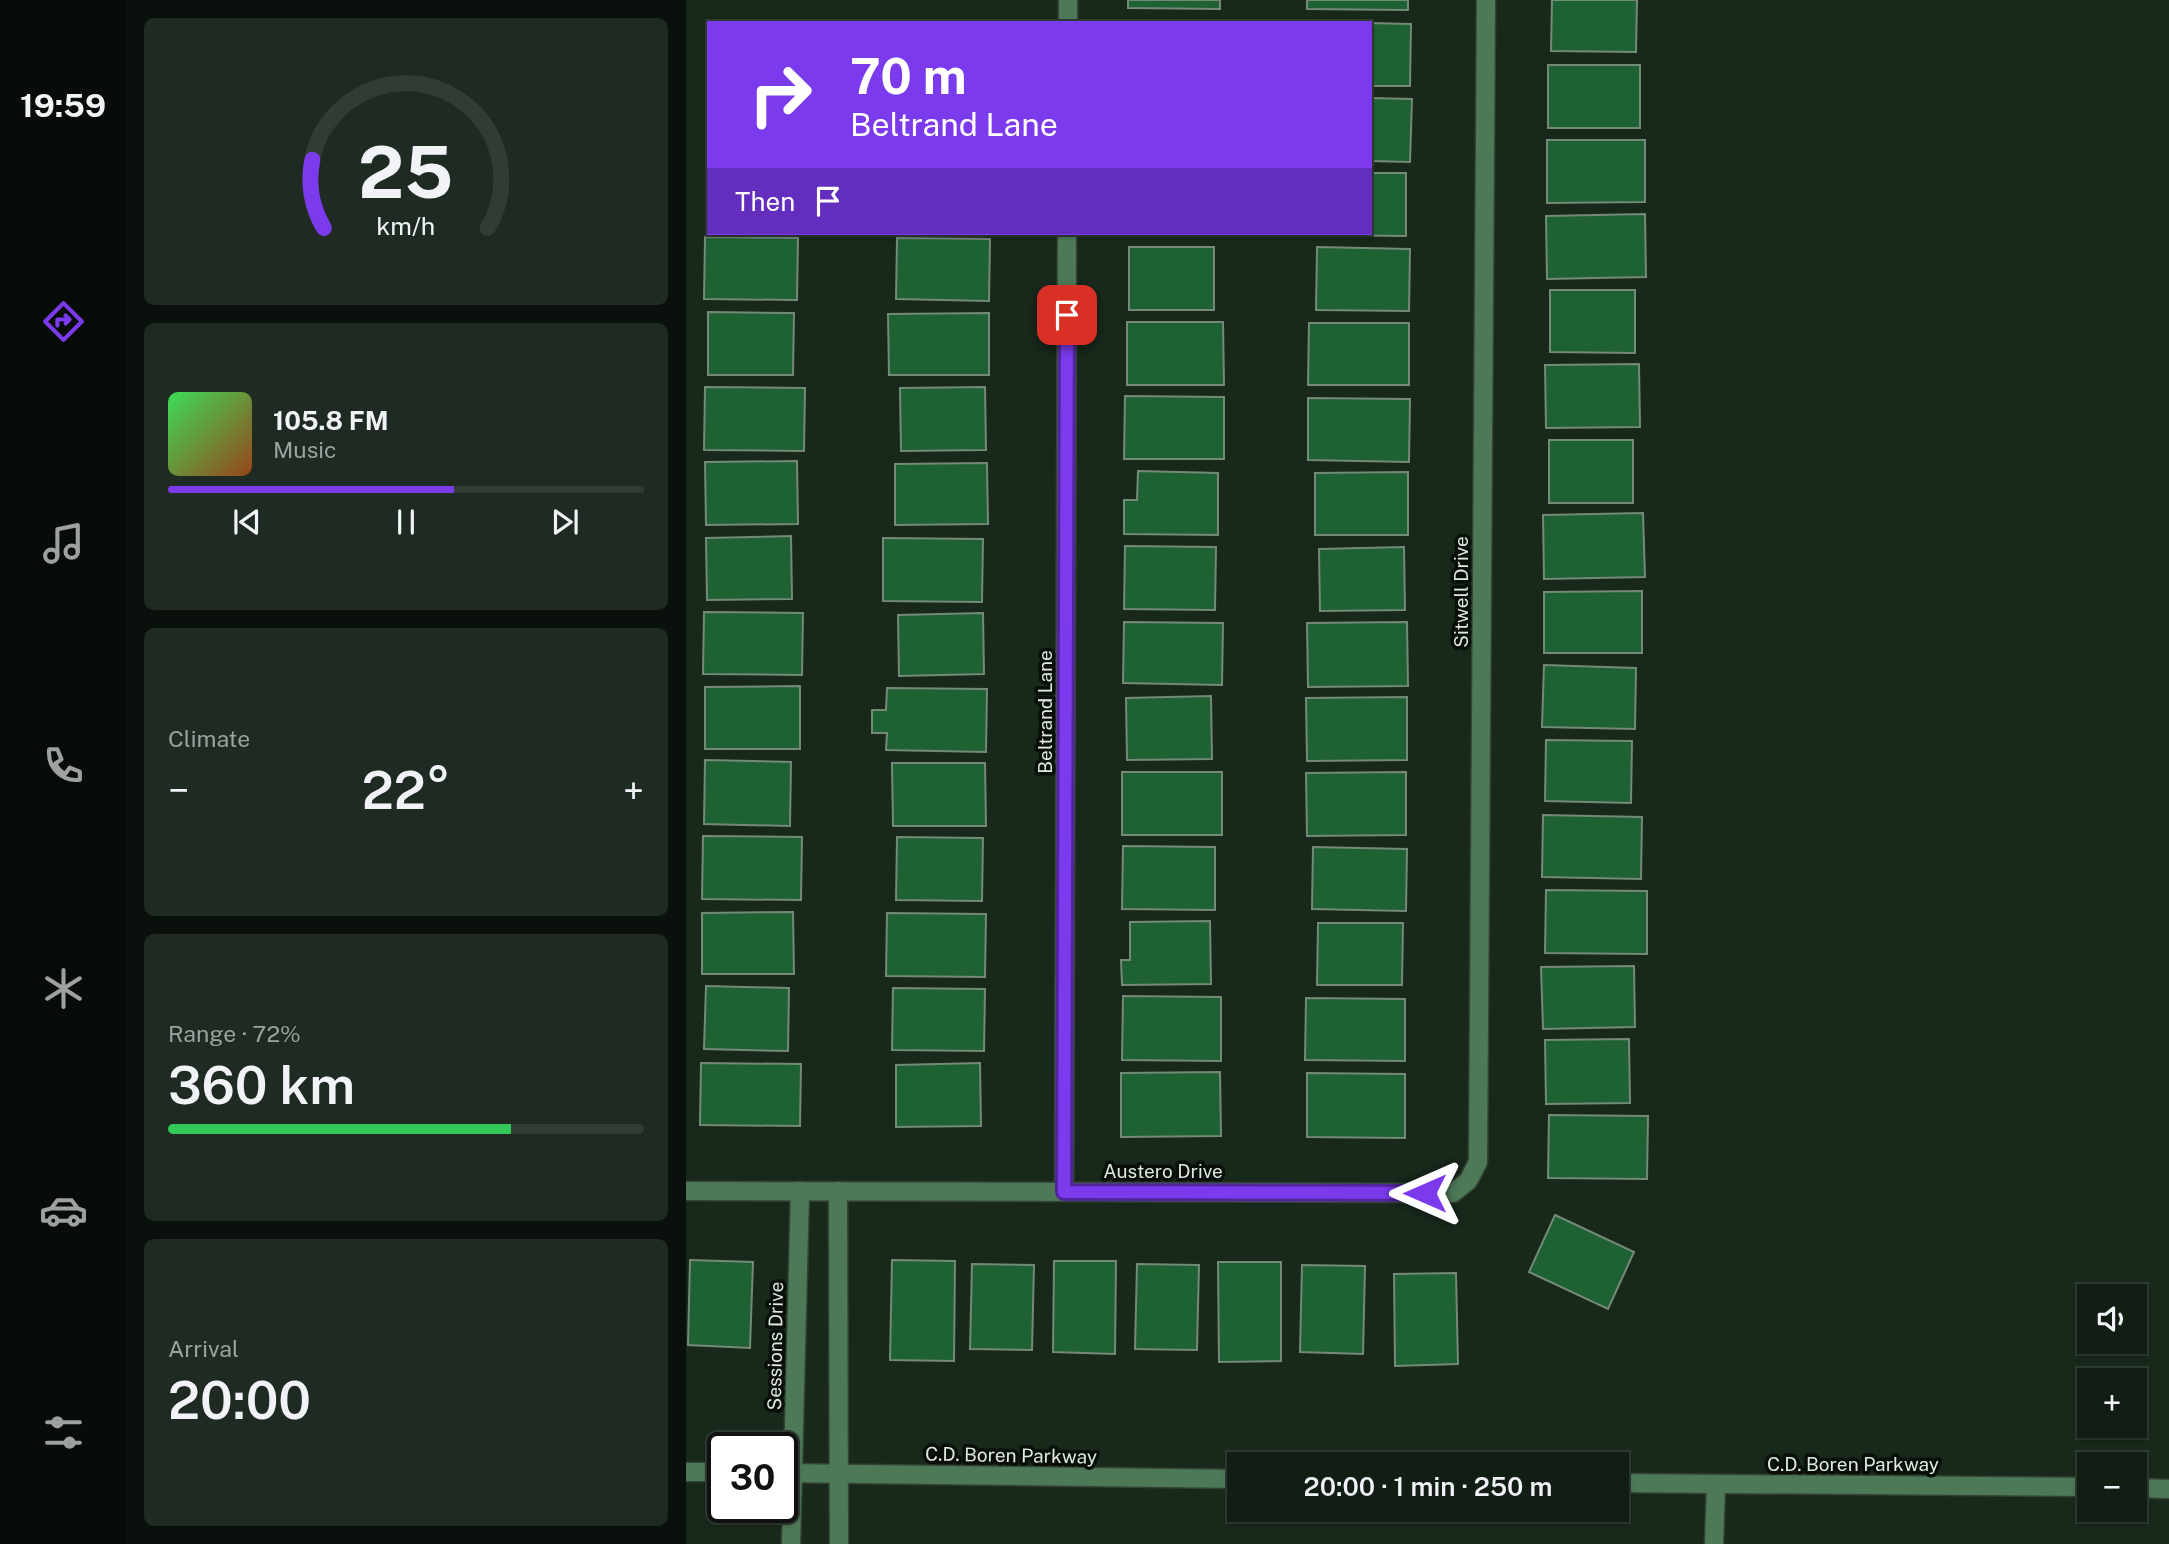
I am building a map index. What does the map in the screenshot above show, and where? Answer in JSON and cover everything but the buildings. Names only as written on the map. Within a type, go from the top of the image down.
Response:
[{"type":"street","points":[[1068,0],[1068,21]]},
{"type":"street","name":"Sitwell Drive","points":[[1468,1181],[1478,1162],[1486,0]]},
{"type":"street","name":"Beltrand Lane","points":[[1064,1192],[1067,235]]},
{"type":"street","name":"Austero Drive","points":[[686,1191],[1452,1193],[1468,1181]]},
{"type":"street","name":"Sessions Drive","points":[[790,1432],[800,1191]]},
{"type":"street","points":[[838,1191],[839,1544]]},
{"type":"street","points":[[686,1472],[707,1472]]},
{"type":"street","name":"C.D. Boren Parkway","points":[[798,1473],[1227,1479]]},
{"type":"street","name":"C.D. Boren Parkway","points":[[1629,1483],[2077,1487]]},
{"type":"street","points":[[1714,1544],[1716,1485]]},
{"type":"street","points":[[2147,1488],[2169,1489]]},
{"type":"street","name":"Sessions Drive","points":[[790,1523],[791,1544]]},
{"type":"route","points":[[1067,315],[1064,1192],[1425,1193]]}]
